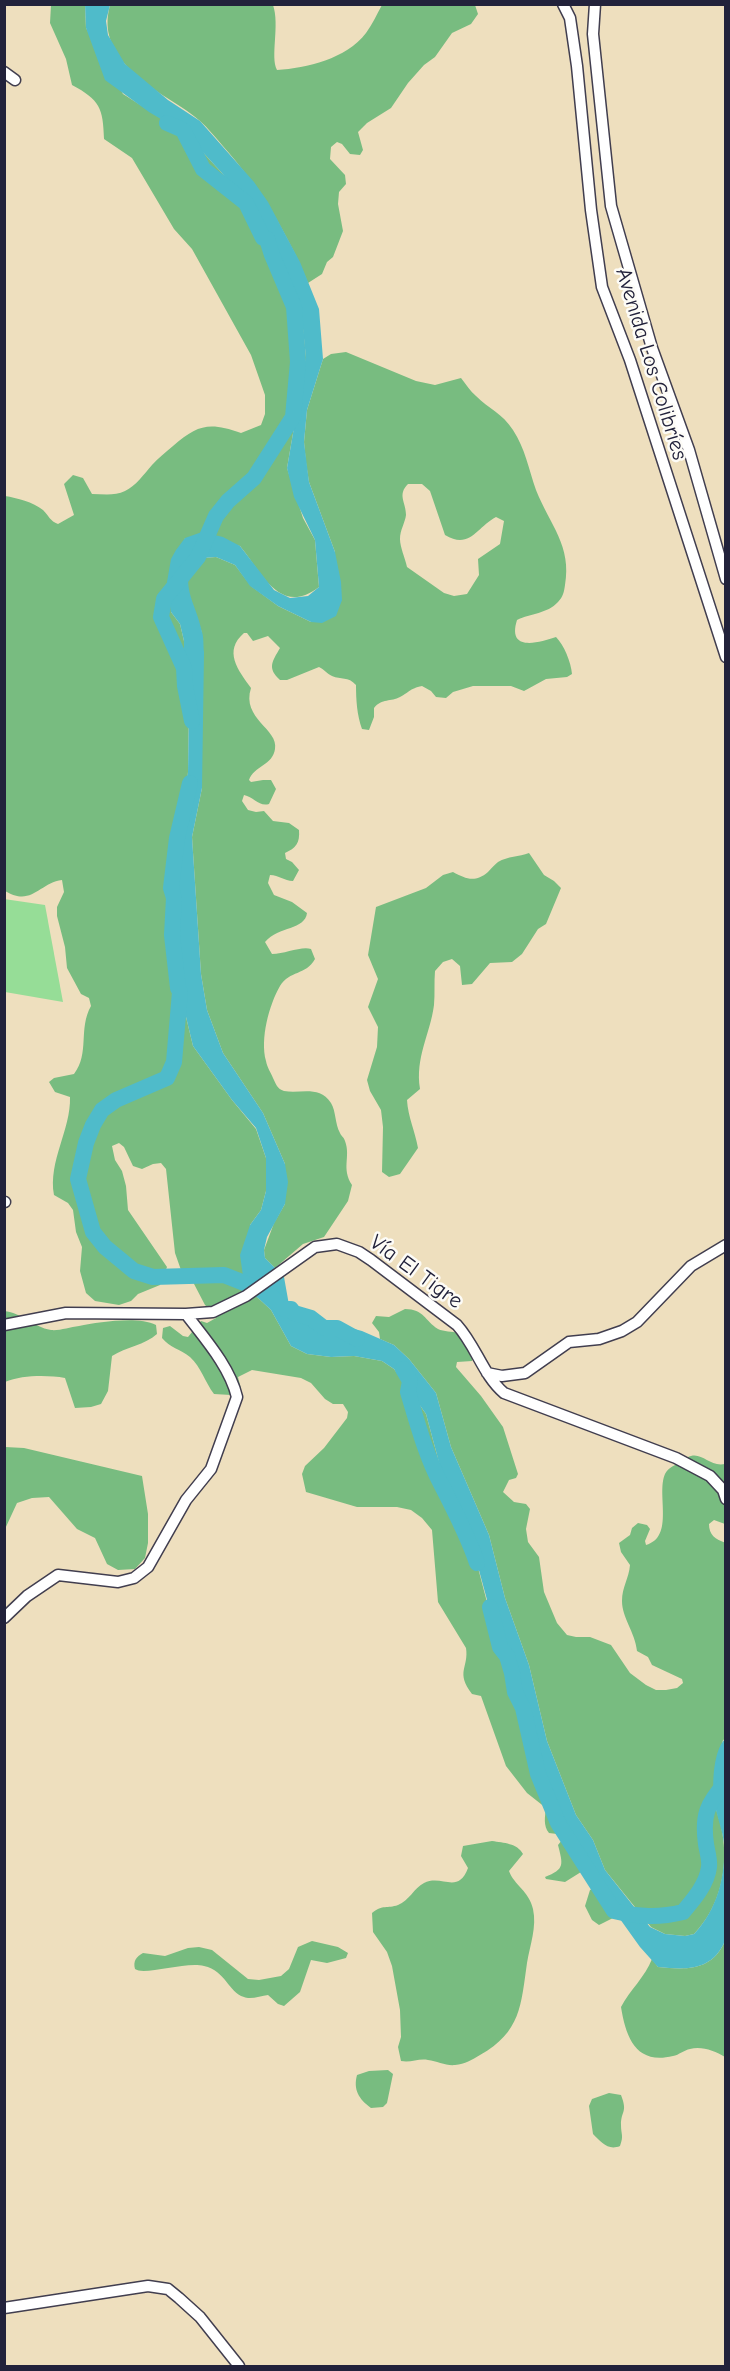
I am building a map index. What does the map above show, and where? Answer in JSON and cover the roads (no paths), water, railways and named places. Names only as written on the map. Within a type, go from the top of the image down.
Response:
[{"type":"street","name":"Avenida Los Colibríes","points":[[563,4],[570,18],[577,66],[591,210],[602,287],[630,360],[726,657]]},
{"type":"street","name":"Avenida Los Colibríes","points":[[595,4],[593,34],[611,206],[648,337],[689,450],[726,579]]},
{"type":"street","points":[[4,72],[15,80]]},
{"type":"street","name":"Vía El Tigre","points":[[4,1325],[66,1313],[186,1314],[213,1312],[246,1296],[315,1247],[338,1244],[359,1252],[457,1325],[468,1337],[487,1373],[504,1393],[676,1458],[710,1476],[723,1490],[726,1499]]},
{"type":"street","points":[[487,1373],[502,1376],[525,1372],[569,1342],[599,1339],[622,1331],[637,1322],[691,1266],[726,1245]]},
{"type":"street","points":[[4,1618],[27,1596],[58,1575],[118,1582],[134,1578],[148,1567],[186,1500],[211,1469],[237,1397],[234,1385],[221,1363],[186,1314]]},
{"type":"street","points":[[4,2308],[148,2286],[168,2289],[200,2317],[239,2367]]},
{"type":"water","points":[[85,5],[110,5],[106,21],[108,35],[125,64],[168,100],[200,121],[254,182],[268,202],[300,262],[319,309],[323,359],[307,410],[304,442],[309,482],[335,552],[341,582],[342,600],[336,616],[322,623],[311,622],[278,606],[250,586],[235,565],[216,557],[191,559],[188,580],[203,634],[204,652],[202,788],[192,837],[201,974],[207,1010],[223,1053],[263,1113],[285,1164],[288,1182],[285,1204],[267,1237],[265,1258],[284,1277],[289,1305],[304,1323],[318,1328],[347,1327],[394,1345],[409,1359],[436,1393],[451,1447],[489,1535],[505,1598],[529,1665],[547,1741],[576,1815],[593,1840],[605,1870],[650,1927],[665,1934],[685,1936],[694,1934],[709,1914],[718,1892],[723,1868],[724,1843],[713,1783],[718,1750],[725,1739],[725,1941],[713,1958],[697,1966],[658,1967],[640,1947],[610,1905],[558,1823],[535,1758],[507,1656],[495,1629],[471,1541],[447,1492],[426,1414],[394,1369],[382,1361],[354,1356],[331,1357],[307,1354],[291,1346],[271,1310],[257,1297],[243,1276],[240,1255],[250,1225],[261,1210],[266,1191],[266,1158],[256,1128],[232,1100],[193,1046],[180,992],[172,935],[175,853],[188,772],[189,701],[184,668],[184,641],[180,624],[171,612],[167,582],[171,559],[176,550],[185,538],[202,532],[223,537],[240,546],[274,590],[290,598],[308,596],[319,587],[315,540],[294,497],[287,468],[306,358],[301,309],[285,272],[246,203],[221,172],[186,134],[149,112],[105,80],[86,28]]},
{"type":"waterway","points":[[167,123],[183,130],[203,169],[246,203],[263,238],[267,239],[294,307],[298,362],[293,417],[254,478],[228,501],[216,516],[198,557],[164,599],[161,617],[184,668],[192,721]]},
{"type":"waterway","points":[[190,783],[177,838],[171,888],[174,898],[172,935],[180,992],[174,1062],[167,1078],[116,1100],[102,1110],[93,1125],[86,1143],[78,1179],[93,1232],[105,1247],[134,1271],[153,1277],[224,1275],[257,1288],[272,1297],[284,1309],[291,1309],[294,1313],[311,1318],[324,1328],[337,1328],[357,1339]]},
{"type":"waterway","points":[[403,1369],[410,1381],[408,1392],[426,1450],[477,1563]]},
{"type":"waterway","points":[[490,1607],[500,1647],[507,1656],[515,1692],[523,1708],[538,1774],[558,1823],[614,1911],[649,1916],[683,1912],[706,1879],[709,1867],[705,1834],[707,1810],[726,1783]]}]
